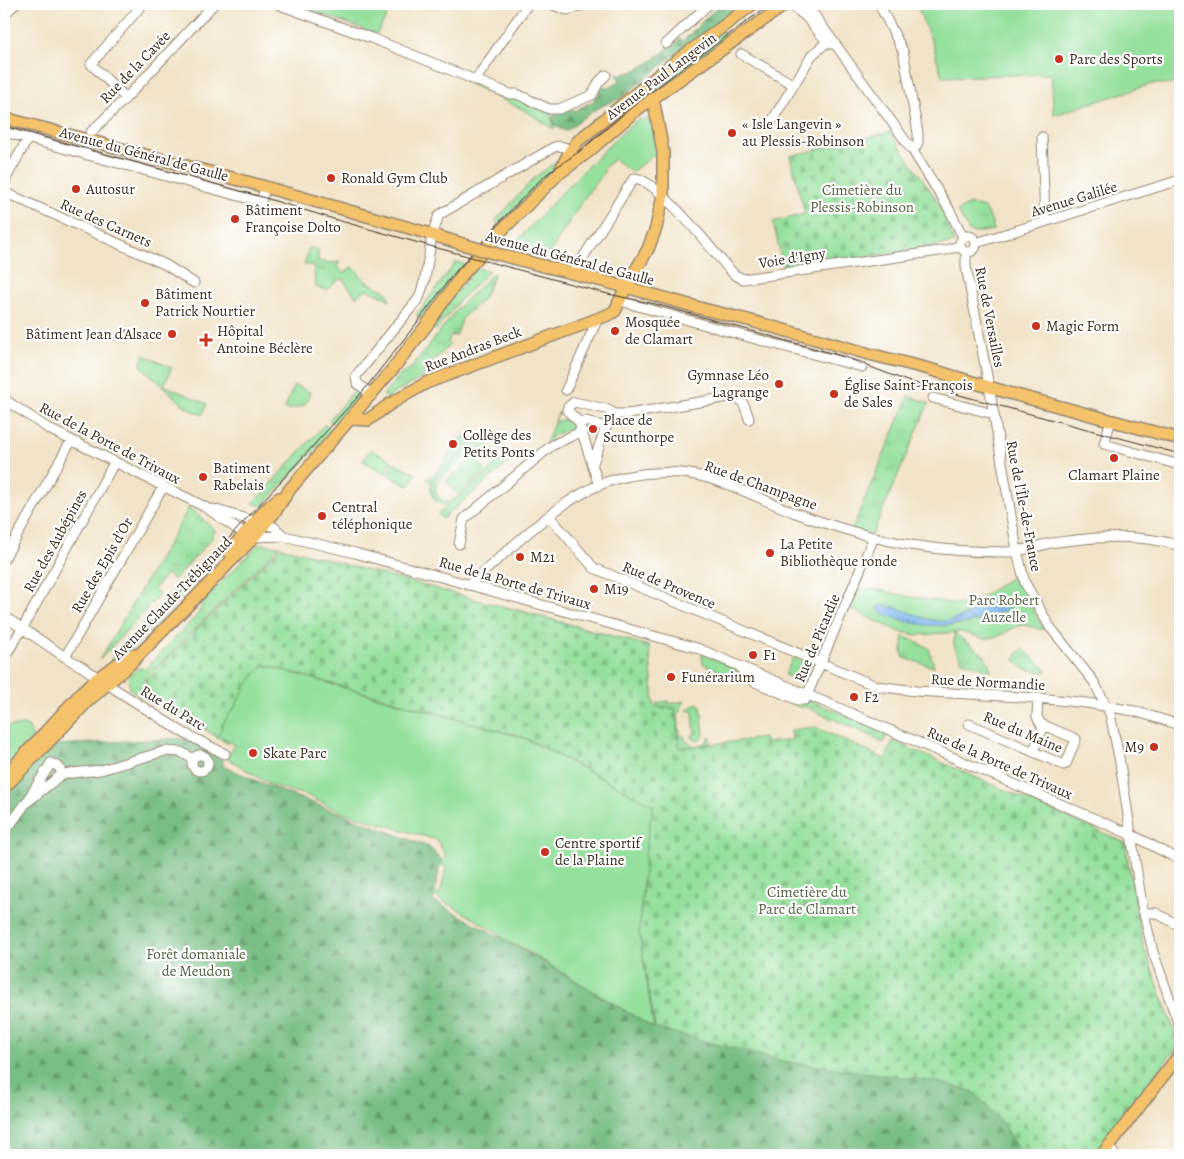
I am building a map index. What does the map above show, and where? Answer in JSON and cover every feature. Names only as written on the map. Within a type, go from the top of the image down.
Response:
[{"type":"main road","name":"Avenue Paul Langevin","points":[[557,175],[570,151],[578,141],[654,79],[753,4]]},
{"type":"main road","name":"Avenue Paul Langevin","points":[[351,419],[402,358],[462,275],[504,228],[557,175],[644,105],[786,4]]},
{"type":"main road","points":[[620,301],[648,249],[656,228],[663,195],[663,152],[654,98]]},
{"type":"main road","points":[[644,105],[654,116],[658,124]]},
{"type":"main road","name":"Avenue du Général de Gaulle","points":[[4,118],[265,188],[493,253],[626,287],[868,354],[893,359],[990,390],[1009,393],[1180,445]]},
{"type":"main road","name":"Rue Andras Beck","points":[[351,419],[365,421],[426,383],[598,318],[615,310],[620,301]]},
{"type":"main road","points":[[260,522],[265,510],[290,488],[351,419]]},
{"type":"main road","name":"Avenue du Général de Gaulle","points":[[1110,423],[1180,439]]},
{"type":"main road","name":"Avenue Claude Trébignaud","points":[[102,681],[131,655],[260,522]]},
{"type":"main road","points":[[4,777],[84,690],[102,681]]},
{"type":"main road","points":[[4,788],[87,702],[102,681]]},
{"type":"main road","points":[[1108,1153],[1180,1054]]},
{"type":"street","points":[[5,11],[15,4]]},
{"type":"street","points":[[126,98],[91,64],[143,4]]},
{"type":"street","name":"Rue de la Cavée","points":[[86,155],[92,132],[214,4]]},
{"type":"street","points":[[277,4],[371,38],[510,94],[517,94],[543,107],[559,109],[592,95],[606,75]]},
{"type":"street","points":[[474,79],[528,4]]},
{"type":"street","points":[[550,4],[565,10],[586,4]]},
{"type":"street","points":[[666,44],[709,4]]},
{"type":"street","points":[[790,4],[806,17],[878,102]]},
{"type":"street","points":[[806,4],[913,151],[949,210],[963,245],[973,250],[976,243],[971,236],[963,245]]},
{"type":"street","points":[[879,4],[903,51],[918,133],[918,143],[913,151]]},
{"type":"street","points":[[827,42],[834,46],[850,64]]},
{"type":"street","points":[[770,124],[812,55],[827,42]]},
{"type":"street","points":[[741,54],[794,85]]},
{"type":"street","name":"Avenue du Général de Gaulle","points":[[4,132],[261,202],[265,188]]},
{"type":"street","points":[[1042,137],[1045,222]]},
{"type":"street","points":[[4,182],[28,138]]},
{"type":"street","points":[[372,395],[357,383],[356,376],[418,298],[425,280],[432,235],[441,214],[554,147],[562,146],[570,151],[577,160]]},
{"type":"street","points":[[573,274],[634,178],[639,178],[663,195]]},
{"type":"street","name":"Avenue Galilée","points":[[976,243],[1180,180]]},
{"type":"street","name":"Rue des Carnets","points":[[4,192],[166,265],[194,284]]},
{"type":"street","name":"Voie d'Igny","points":[[663,195],[729,269],[743,279],[963,245]]},
{"type":"street","name":"Rue de Versailles","points":[[963,245],[990,390]]},
{"type":"street","name":"Avenue du Général de Gaulle","points":[[620,301],[862,366]]},
{"type":"street","points":[[566,390],[598,318]]},
{"type":"street","points":[[798,349],[802,336]]},
{"type":"street","name":"Rue de l'Île-de-France","points":[[990,390],[1017,551],[1025,583],[1042,615],[1094,682],[1110,714],[1119,757],[1144,913],[1153,952],[1180,1028]]},
{"type":"street","points":[[599,486],[581,427],[567,410],[570,404],[574,402],[615,414],[628,414],[735,396],[744,404],[749,419]]},
{"type":"street","points":[[933,398],[993,414]]},
{"type":"street","name":"Rue de la Porte de Trivaux","points":[[5,404],[71,441],[205,507],[249,535],[284,536],[355,553],[693,647],[808,694],[1132,835],[1180,860]]},
{"type":"street","points":[[592,463],[606,427],[615,414]]},
{"type":"street","points":[[459,544],[464,519],[552,446],[581,427],[586,421],[606,427]]},
{"type":"street","points":[[1110,423],[1104,444],[1180,465]]},
{"type":"street","points":[[4,559],[71,441]]},
{"type":"street","name":"Rue des Aubépines","points":[[4,658],[114,463]]},
{"type":"street","name":"Rue de Champagne","points":[[468,585],[563,504],[599,486],[624,477],[664,473],[702,476],[794,512],[850,531],[948,550],[1007,552],[1051,544],[1114,537],[1180,546]]},
{"type":"street","name":"Rue des Epis d'Or","points":[[65,657],[163,487]]},
{"type":"street","name":"Rue de la Porte de Trivaux","points":[[205,507],[260,522],[278,529],[284,536]]},
{"type":"street","name":"Rue de Provence","points":[[549,516],[594,568],[798,653]]},
{"type":"street","name":"Rue de Picardie","points":[[808,694],[874,537]]},
{"type":"street","name":"Rue du Parc","points":[[4,616],[184,733],[225,754]]},
{"type":"street","name":"Rue de Normandie","points":[[798,653],[876,686],[916,691],[1038,698],[1107,706],[1134,711],[1180,725]]},
{"type":"street","points":[[1033,752],[1043,728],[1037,717],[1038,698]]},
{"type":"street","name":"Rue du Maine","points":[[969,724],[1064,765],[1066,764],[1076,739],[1041,724]]},
{"type":"street","points":[[26,803],[62,774],[101,770],[165,750],[181,752],[193,759]]},
{"type":"street","points":[[4,833],[26,803],[51,763],[59,766],[62,774]]},
{"type":"street","points":[[1144,913],[1156,913],[1180,926]]},
{"type":"green space","points":[[293,4],[393,4],[377,34]]},
{"type":"green space","points":[[720,4],[741,4],[620,99],[598,108],[566,131],[555,126],[553,119],[555,113],[562,110],[563,112],[573,109],[574,111],[595,100],[594,97],[599,94],[600,86],[603,85],[605,89],[620,81],[617,75],[632,72],[651,62],[680,38],[683,41]]},
{"type":"green space","name":"Parc des Sports","points":[[916,4],[1180,4],[1180,84],[1152,84],[1054,115],[1051,74],[942,77],[933,45]]},
{"type":"green space","points":[[720,30],[728,41],[636,108],[629,101]]},
{"type":"green space","points":[[466,79],[514,96],[537,107],[536,109],[551,113],[554,129],[524,110],[463,81]]},
{"type":"green space","points":[[639,118],[642,121],[646,118],[652,124],[656,133],[657,153],[631,172],[614,159],[603,169],[605,171],[587,194],[546,258],[515,249],[517,241],[561,194],[607,147]]},
{"type":"green space","name":"Cimetière du Plessis-Robinson","points":[[890,132],[937,200],[947,220],[954,243],[784,270],[773,222],[805,214],[790,156]]},
{"type":"green space","points":[[563,157],[558,167],[499,225],[495,221],[535,177]]},
{"type":"green space","points":[[969,204],[984,208],[994,230],[974,233],[969,231],[957,211]]},
{"type":"green space","points":[[309,248],[318,249],[318,262],[338,263],[339,261],[340,263],[337,266],[344,274],[352,266],[366,281],[387,292],[390,300],[366,289],[356,297],[342,278],[326,290],[316,287],[313,265],[304,265]]},
{"type":"green space","points":[[456,262],[464,264],[424,321],[416,315]]},
{"type":"green space","points":[[477,268],[489,271],[459,301],[436,330],[432,327],[453,296]]},
{"type":"green space","points":[[493,273],[494,275],[483,299],[463,317],[456,336],[452,335],[447,342],[450,345],[435,359],[422,378],[387,398],[383,395],[399,376],[411,368],[459,307]]},
{"type":"green space","points":[[144,355],[172,368],[164,385],[207,404],[202,415],[187,408],[142,367],[141,362]]},
{"type":"green space","points":[[294,385],[310,392],[309,398],[303,406],[286,410],[285,408]]},
{"type":"green space","points":[[357,387],[365,394],[337,427],[329,420]]},
{"type":"green space","points":[[909,396],[929,403],[872,535],[852,529]]},
{"type":"green space","points":[[562,412],[557,416],[555,422],[565,419],[565,417],[573,422],[576,430],[567,435],[565,430],[551,437],[552,441],[545,446],[558,413]]},
{"type":"green space","points":[[325,424],[333,431],[262,506],[253,503]]},
{"type":"green space","points":[[467,435],[482,440],[472,444],[431,481],[428,481],[428,478],[444,462],[455,442]]},
{"type":"green space","points":[[480,443],[494,449],[499,463],[515,450],[519,454],[442,519],[438,514],[448,506],[439,503],[433,497],[431,484],[433,479],[473,445]],"holes":[[[484,447],[490,450],[494,456],[495,462],[492,469],[453,500],[448,502],[438,498],[435,491],[437,481],[475,449]]]},
{"type":"green space","points":[[370,449],[392,461],[385,473],[363,461]]},
{"type":"green space","points":[[474,457],[486,471],[458,495],[446,481]]},
{"type":"green space","points":[[394,462],[416,474],[409,487],[387,474]]},
{"type":"green space","points":[[189,508],[216,531],[211,535],[213,537],[174,580],[167,574],[154,589],[159,594],[147,606],[148,608],[100,659]]},
{"type":"green space","points":[[257,545],[280,546],[147,676],[143,684],[145,694],[141,698],[130,689],[128,677],[141,667],[144,670],[198,614],[215,588]]},
{"type":"green space","name":"Cimetière du Parc de Clamart","points":[[281,547],[649,646],[654,705],[663,709],[675,708],[679,748],[764,738],[765,743],[792,740],[791,730],[815,727],[885,759],[893,741],[1126,843],[1143,945],[1179,1044],[1094,1155],[1021,1155],[1005,1126],[974,1092],[939,1082],[782,1061],[655,1028],[639,932],[646,845],[653,805],[523,737],[265,665],[247,684],[235,707],[223,723],[219,735],[229,742],[228,744],[148,694],[146,682],[154,671]]},
{"type":"green space","name":"Parc Robert Auzelle","points":[[1015,573],[1044,630],[1024,625],[1018,626],[999,636],[985,639],[961,632],[917,635],[898,631],[848,608],[856,590],[877,589],[968,606]]},
{"type":"green space","points":[[183,579],[192,587],[128,653],[117,661],[110,661]]},
{"type":"green space","name":"Forêt domaniale de Meudon","points":[[506,607],[649,646],[653,692],[633,763],[1126,843],[1143,945],[1179,1044],[1094,1155],[4,1155],[4,795],[54,745],[185,738],[223,760],[223,766],[276,789],[429,847],[441,859],[433,901],[513,944],[654,1028],[639,932],[646,845],[653,805],[523,737],[486,726],[499,628]]},
{"type":"green space","points":[[954,633],[985,656],[992,671],[962,661],[954,645]]},
{"type":"green space","points":[[903,636],[929,648],[934,667],[904,658],[902,653]]},
{"type":"green space","points":[[1023,649],[1047,670],[1046,672],[1028,670],[1018,663],[1015,656]]},
{"type":"green space","points":[[702,654],[887,733],[883,743],[878,741],[878,739],[803,706],[802,708],[703,664]]},
{"type":"green space","points":[[793,657],[808,663],[810,668],[802,682],[785,675]]},
{"type":"green space","name":"Centre sportif de la Plaine","points":[[264,665],[524,738],[653,805],[646,845],[639,932],[654,1028],[433,895],[435,892],[440,894],[446,868],[440,863],[446,856],[437,840],[341,812],[308,796],[271,785],[227,758],[234,744],[219,735],[223,723],[235,707],[247,684]]},
{"type":"green space","points":[[669,701],[669,704],[685,701],[681,712],[678,713],[680,736],[684,736],[686,741],[694,746],[705,743],[710,736],[711,744],[679,748],[675,708],[658,708],[657,703]]},
{"type":"green space","points":[[697,703],[701,706],[704,735],[701,739],[697,740],[690,736],[695,735],[693,712],[687,710]]},
{"type":"green space","points":[[23,725],[29,728],[33,738],[4,768],[4,727]]},
{"type":"water","points":[[1002,601],[1010,606],[984,619],[953,625],[921,624],[906,621],[884,614],[877,607],[892,607],[932,620],[948,621],[994,602]]},
{"type":"tram line","points":[[124,653],[364,390],[451,277],[538,182],[580,151],[678,71],[771,4]]},
{"type":"tram line","points":[[4,126],[262,197],[430,246],[608,294],[655,304],[842,356],[907,381],[1180,454]]},
{"type":"place","name":"Parc des Sports","points":[[1059,59]]},
{"type":"place","name":"« Isle Langevin » au Plessis-Robinson","points":[[732,133]]},
{"type":"place","name":"Ronald Gym Club","points":[[331,178]]},
{"type":"place","name":"Autosur","points":[[76,189]]},
{"type":"place","name":"Bâtiment Françoise Dolto","points":[[235,219]]},
{"type":"place","name":"Bâtiment Patrick Nourtier","points":[[145,303]]},
{"type":"place","name":"Magic Form","points":[[1036,326]]},
{"type":"place","name":"Mosquée de Clamart","points":[[615,331]]},
{"type":"place","name":"Bâtiment Jean d'Alsace","points":[[172,334]]},
{"type":"place","name":"Hôpital Antoine Béclère","points":[[206,340]]},
{"type":"place","name":"Gymnase Léo Lagrange","points":[[779,384]]},
{"type":"place","name":"Église Saint-François de Sales","points":[[834,394]]},
{"type":"place","name":"Place de Scunthorpe","points":[[593,429]]},
{"type":"place","name":"Collège des Petits Ponts","points":[[453,444]]},
{"type":"place","name":"Clamart Plaine","points":[[1114,458]]},
{"type":"place","name":"Batiment Rabelais","points":[[203,477]]},
{"type":"place","name":"Central téléphonique","points":[[322,516]]},
{"type":"place","name":"La Petite Bibliothèque ronde","points":[[770,553]]},
{"type":"place","name":"M21","points":[[520,557]]},
{"type":"place","name":"M19","points":[[594,589]]},
{"type":"place","name":"F1","points":[[753,655]]},
{"type":"place","name":"Funérarium","points":[[671,677]]},
{"type":"place","name":"F2","points":[[854,697]]},
{"type":"place","name":"M9","points":[[1154,747]]},
{"type":"place","name":"Skate Parc","points":[[253,753]]},
{"type":"place","name":"Centre sportif de la Plaine","points":[[545,852]]}]
